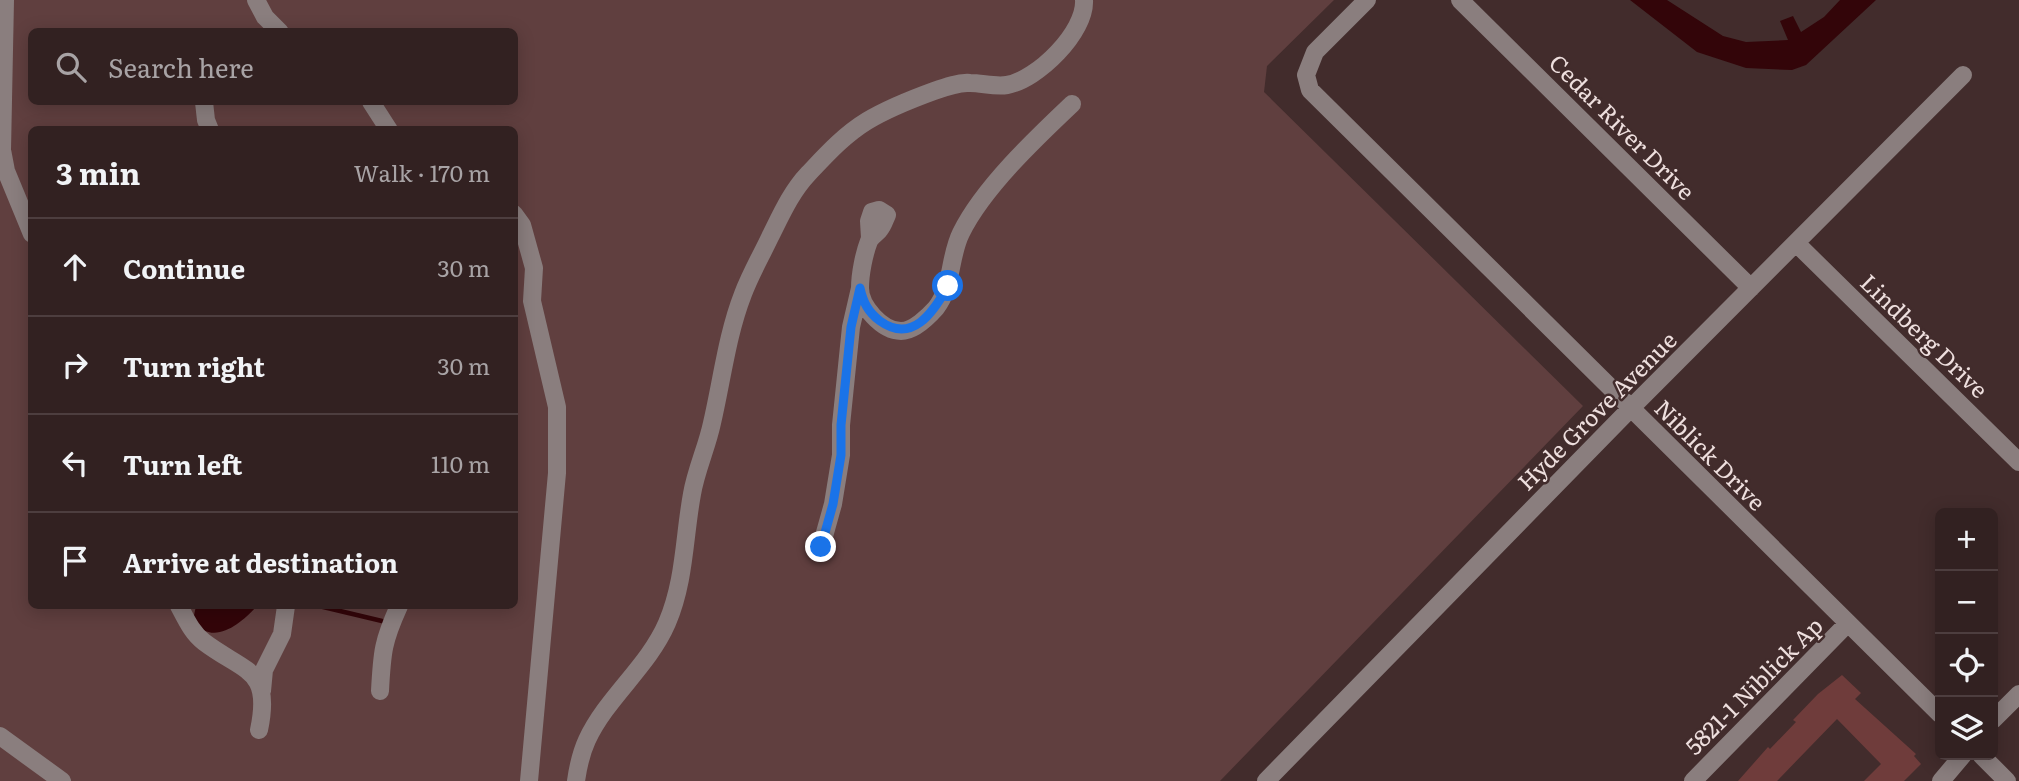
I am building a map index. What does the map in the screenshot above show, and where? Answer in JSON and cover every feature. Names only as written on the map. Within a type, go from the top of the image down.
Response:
[{"type":"street","points":[[5,0],[2,150],[6,171],[28,224]]},
{"type":"street","points":[[256,0],[265,17],[276,28]]},
{"type":"street","points":[[576,781],[579,764],[592,732],[650,653],[667,622],[676,598],[685,558],[692,492],[712,425],[729,341],[743,294],[784,207],[803,179],[835,146],[867,121],[935,91],[967,82],[1008,85],[1040,68],[1061,48],[1078,26],[1084,0]]},
{"type":"street","name":"Niblick Drive","points":[[1367,0],[1315,52],[1306,75],[1310,90],[1935,709]]},
{"type":"street","name":"Cedar River Drive","points":[[1460,0],[1751,288]]},
{"type":"street","name":"Hyde Grove Avenue","points":[[1266,781],[1630,409],[1963,75]]},
{"type":"street","points":[[860,288],[862,300],[873,315],[889,327],[902,331],[919,324],[936,307],[948,286],[960,234],[974,211],[1002,176],[1072,104]]},
{"type":"street","points":[[204,105],[208,126]]},
{"type":"street","points":[[374,105],[387,126]]},
{"type":"street","points":[[518,220],[534,268],[532,301],[557,407],[556,473],[529,781]]},
{"type":"street","points":[[821,547],[833,504],[841,455],[841,425],[851,327],[870,238]]},
{"type":"street","name":"Lindberg Drive","points":[[1796,243],[2016,453]]},
{"type":"street","points":[[181,609],[194,633],[244,666],[255,676],[262,691]]},
{"type":"street","points":[[259,730],[263,711],[264,670],[282,634],[286,609]]},
{"type":"street","points":[[380,691],[382,647],[398,609]]},
{"type":"street","name":"5821-1 Niblick Ap","points":[[1693,781],[1848,623]]},
{"type":"street","points":[[1998,715],[2019,694]]},
{"type":"street","points":[[0,736],[62,781]]},
{"type":"street","points":[[1941,781],[1959,760]]},
{"type":"street","points":[[1986,760],[2007,781]]},
{"type":"shaded area","points":[[0,0],[1334,0],[1267,66],[1264,92],[1583,406],[1220,781],[0,781]]},
{"type":"shaded area","points":[[1630,0],[1667,0],[1723,36],[1746,42],[1788,40],[1780,21],[1793,16],[1801,32],[1824,17],[1840,0],[1876,0],[1806,65],[1792,70],[1746,68],[1697,52]]},
{"type":"shaded area","points":[[195,609],[254,609],[235,626],[217,633],[201,628],[193,620]]},
{"type":"building","points":[[1842,675],[1861,693],[1855,699],[1916,754],[1914,756],[1921,764],[1904,781],[1864,781],[1881,764],[1837,719],[1777,781],[1738,781],[1768,747],[1770,749],[1796,722],[1793,720],[1818,694]]},
{"type":"waterway","points":[[332,609],[382,621]]},
{"type":"route","points":[[821,547],[833,504],[841,455],[841,425],[851,327],[860,288],[862,300],[873,315],[889,327],[902,331],[919,324],[936,307],[948,286]]}]
